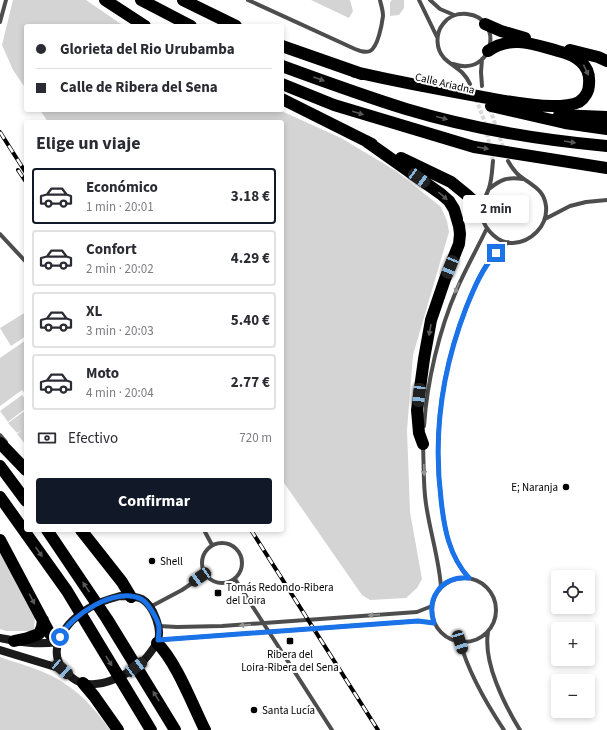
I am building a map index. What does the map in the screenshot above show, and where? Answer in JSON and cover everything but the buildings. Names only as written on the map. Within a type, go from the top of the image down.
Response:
[{"type":"highway","points":[[105,0],[142,24]]},
{"type":"highway","points":[[141,0],[186,24]]},
{"type":"highway","points":[[183,0],[232,24]]},
{"type":"highway","points":[[485,24],[518,36],[598,57],[607,61]]},
{"type":"highway","points":[[355,72],[449,91],[535,105],[567,105],[579,102],[588,91],[590,78],[588,70],[579,60],[565,52],[517,42],[497,45],[485,55]]},
{"type":"highway","name":"Calle Ariadna","points":[[284,47],[355,72],[440,96],[530,114],[565,123],[607,129]]},
{"type":"highway","points":[[284,67],[407,109],[462,123],[579,144],[607,146]]},
{"type":"highway","points":[[284,85],[334,106],[474,147],[607,168]]},
{"type":"highway","points":[[284,100],[451,182],[481,208]]},
{"type":"highway","points":[[530,114],[607,117]]},
{"type":"highway","points":[[366,141],[441,194],[454,209],[460,226],[459,244],[445,278],[431,320],[424,359],[418,410],[418,433],[423,444]]},
{"type":"highway","points":[[0,443],[24,468]]},
{"type":"highway","points":[[0,466],[24,498]]},
{"type":"highway","points":[[0,497],[24,531]]},
{"type":"highway","points":[[25,532],[67,591],[151,730]]},
{"type":"highway","points":[[48,532],[106,619],[175,730]]},
{"type":"highway","points":[[83,532],[122,582],[126,596]]},
{"type":"highway","points":[[0,540],[50,634],[60,637]]},
{"type":"highway","points":[[14,641],[39,634],[43,620]]},
{"type":"highway","points":[[156,644],[162,648],[178,674],[205,730]]},
{"type":"highway","points":[[88,684],[94,696],[118,730]]},
{"type":"main road","points":[[0,650],[62,669],[72,678],[88,684],[110,681],[128,673],[143,662],[156,644],[159,626],[150,608],[142,599],[126,596],[103,601],[88,608],[71,621],[60,637],[57,656],[62,669]]},
{"type":"main road","points":[[0,638],[41,644],[60,637]]},
{"type":"street","points":[[0,22],[6,0]]},
{"type":"street","points":[[248,0],[363,52],[370,51],[374,47],[379,35],[383,15],[380,0]]},
{"type":"street","points":[[253,0],[259,5]]},
{"type":"street","points":[[419,0],[433,27],[441,54],[448,62],[459,66],[469,66],[485,55]]},
{"type":"street","points":[[430,0],[436,7],[446,12],[455,15],[470,14],[479,18],[485,24],[489,31],[490,39],[481,72],[482,86]]},
{"type":"street","points":[[437,37],[445,22],[455,15]]},
{"type":"street","points":[[453,64],[465,75],[470,84]]},
{"type":"street","points":[[489,190],[493,161]]},
{"type":"street","points":[[508,161],[517,174],[534,185],[542,195],[546,206],[545,219],[535,234],[512,243],[500,239],[487,228],[483,219],[481,208],[484,198],[489,190],[498,182],[511,178],[523,179]]},
{"type":"street","points":[[545,219],[570,206],[586,202],[607,200]]},
{"type":"street","points":[[441,587],[440,566],[426,503],[423,444],[424,419],[433,367],[447,315],[456,290],[487,228]]},
{"type":"street","points":[[0,234],[24,260]]},
{"type":"street","points":[[469,578],[453,555],[442,512],[438,461],[440,411],[443,386],[450,357],[469,300],[487,263],[508,242]]},
{"type":"street","points":[[0,435],[24,463]]},
{"type":"street","points":[[205,532],[212,545]]},
{"type":"street","points":[[218,543],[230,544],[239,552],[242,563],[239,574],[235,579],[225,584],[213,582],[204,575],[201,564],[202,558],[204,553],[212,545],[218,543]]},
{"type":"street","points":[[150,608],[182,590],[204,575]]},
{"type":"street","points":[[488,632],[475,640],[460,642],[447,638],[434,623],[432,615],[433,599],[441,587],[457,578],[469,578],[483,584],[494,596],[496,616],[488,632],[486,642],[488,658],[504,701],[520,730]]},
{"type":"street","points":[[235,579],[332,730]]},
{"type":"street","points":[[159,626],[222,626],[413,612],[432,606]]},
{"type":"street","points":[[156,644],[222,635],[413,621],[434,623]]},
{"type":"street","points":[[460,642],[465,660],[479,688],[504,730]]},
{"type":"shaded area","points":[[13,0],[86,0],[121,24],[24,24],[24,86],[13,70],[2,45]]},
{"type":"shaded area","points":[[311,0],[350,0],[353,11],[349,18]]},
{"type":"shaded area","points":[[392,0],[404,0],[404,8],[399,15],[390,16],[390,2]]},
{"type":"shaded area","points":[[41,112],[283,112],[341,138],[396,171],[441,207],[447,221],[449,232],[413,355],[407,430],[410,512],[422,579],[417,588],[406,598],[370,600],[362,595],[284,483],[284,120],[47,120]]},
{"type":"shaded area","points":[[24,313],[24,337],[11,346],[0,328]]},
{"type":"shaded area","points":[[24,341],[24,392],[22,390],[0,406],[0,358]]},
{"type":"shaded area","points":[[22,395],[24,398],[24,410],[8,422],[0,411]]},
{"type":"shaded area","points":[[24,411],[24,443],[17,434],[23,429],[17,433],[8,423]]},
{"type":"shaded area","points":[[0,550],[35,615],[34,631],[6,631],[0,629]]},
{"type":"shaded area","points":[[0,657],[40,670],[69,686],[98,714],[110,730],[0,730]]},
{"type":"tunnel","points":[[476,99],[484,120],[493,161]]},
{"type":"tunnel","points":[[490,109],[504,150]]},
{"type":"railway","points":[[0,132],[24,170]]},
{"type":"railway","points":[[18,170],[24,179]]},
{"type":"railway","points":[[252,532],[378,730]]},
{"type":"place","name":"E; Naranja","points":[[566,487]]},
{"type":"place","name":"Shell","points":[[152,561]]},
{"type":"place","name":"Tomás Redondo-Ribera del Loira","points":[[218,593]]},
{"type":"place","name":"Ribera del Loira-Ribera del Sena","points":[[290,641]]},
{"type":"place","name":"Santa Lucía","points":[[254,710]]},
{"type":"route","points":[[60,637],[71,621],[88,608],[103,601],[120,596],[142,599],[150,608],[159,626],[158,640],[418,621],[434,623],[432,606],[436,592],[451,580],[463,577],[469,578],[453,555],[442,512],[439,485],[438,432],[443,386],[453,344],[469,300],[480,274],[496,253]]}]
